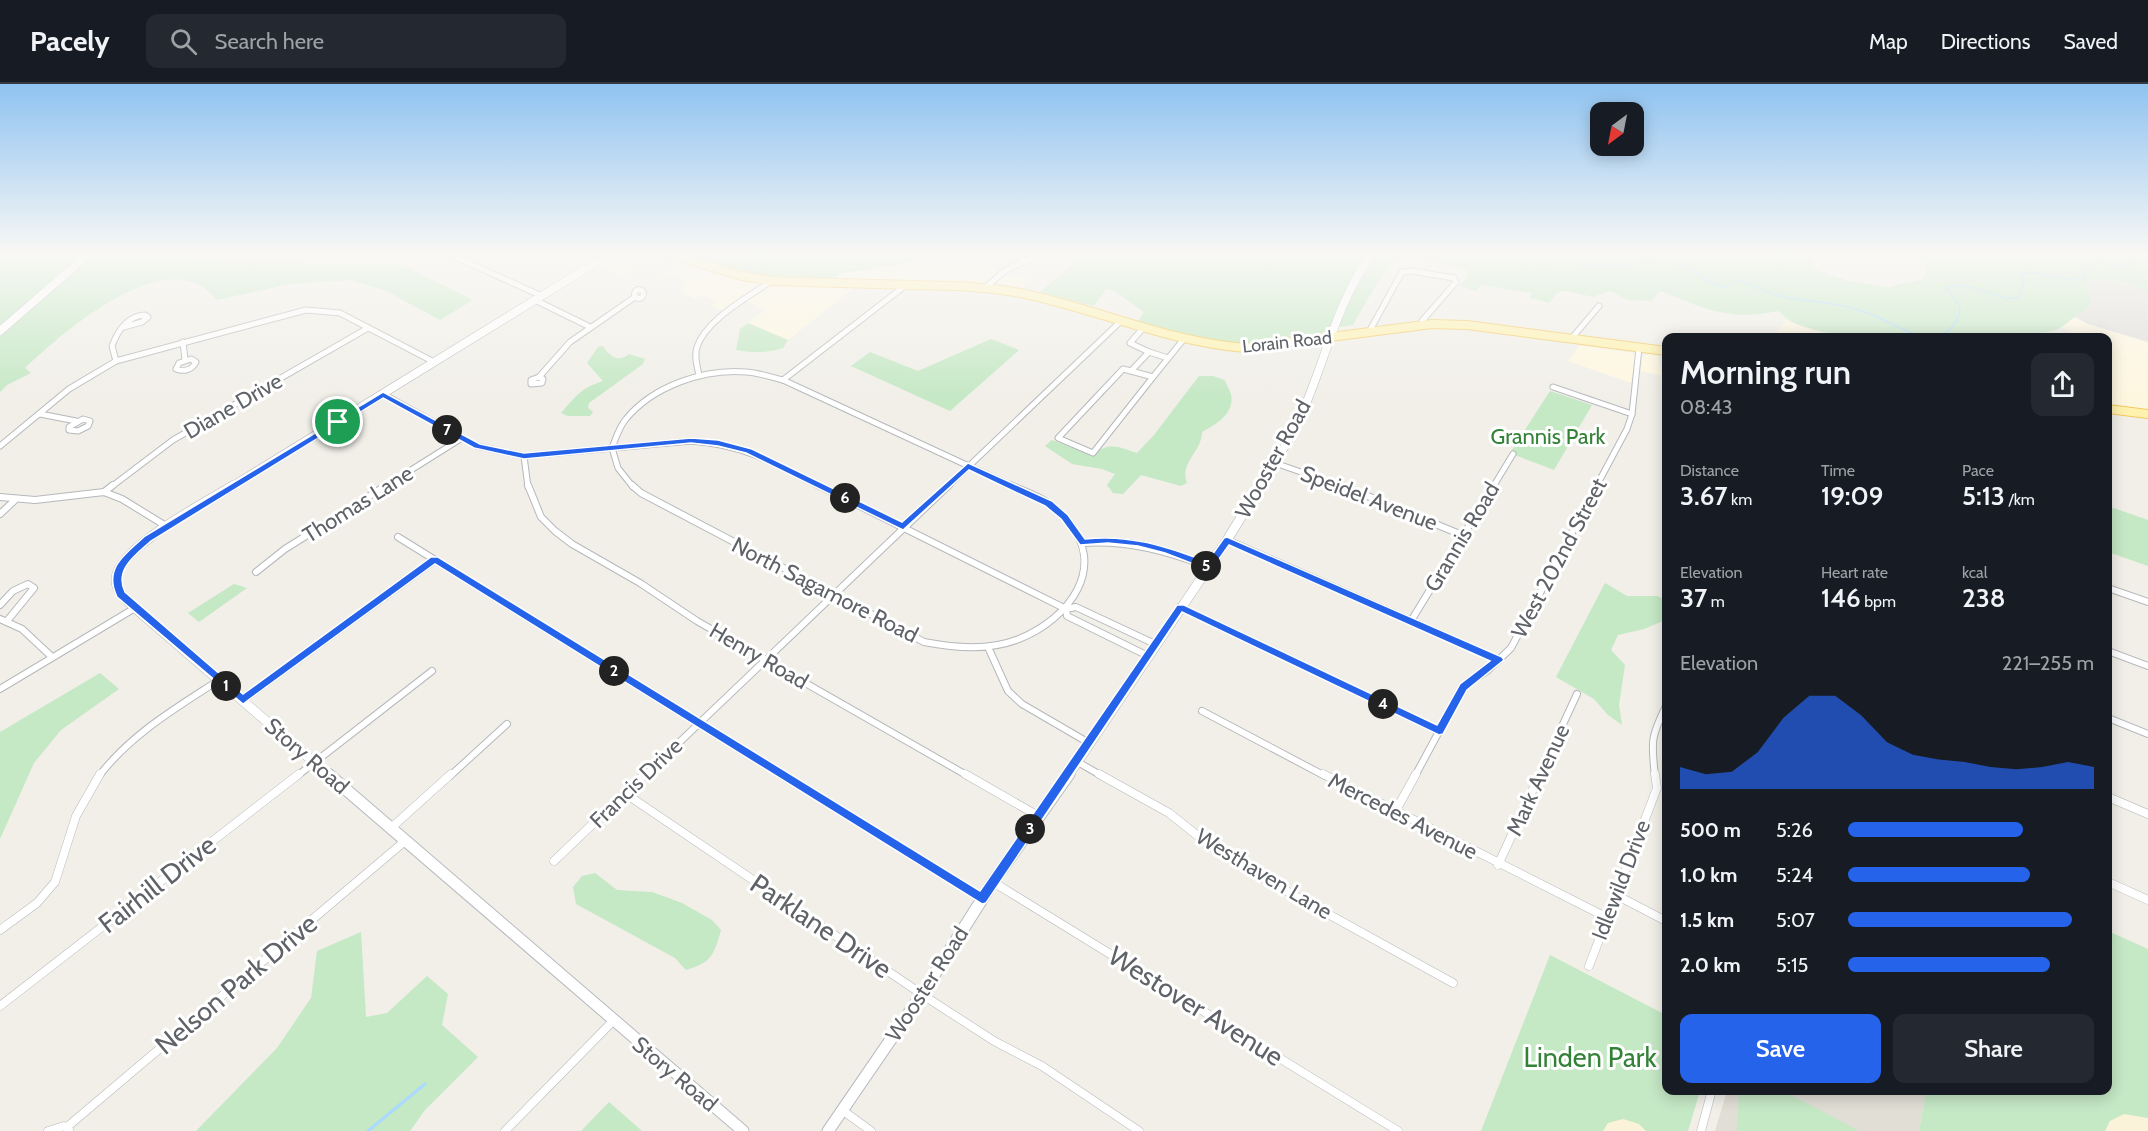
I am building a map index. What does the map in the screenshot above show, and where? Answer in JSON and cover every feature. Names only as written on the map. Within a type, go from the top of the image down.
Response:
[{"type":"main road","name":"Lorain Road","points":[[1051,301],[1122,320],[1183,340],[1245,348],[1423,324],[1467,325],[1662,351]]},
{"type":"main road","points":[[2112,410],[2148,414]]},
{"type":"street","points":[[0,331],[35,301]]},
{"type":"street","name":"Story Road","points":[[533,301],[166,526],[135,549],[123,562],[117,574],[116,584],[121,594],[135,608],[612,1022],[743,1131]]},
{"type":"street","points":[[543,301],[590,327]]},
{"type":"street","points":[[539,377],[558,351],[629,301]]},
{"type":"street","points":[[699,375],[696,360],[697,347],[704,335],[712,324],[744,301]]},
{"type":"street","points":[[783,380],[885,301]]},
{"type":"street","name":"Wooster Road","points":[[828,1131],[922,994],[993,882],[1040,817],[1227,540],[1275,463],[1303,412],[1329,338],[1346,301]]},
{"type":"street","points":[[1369,332],[1386,301]]},
{"type":"street","points":[[1423,324],[1422,321],[1440,301]]},
{"type":"street","points":[[1571,339],[1599,306]]},
{"type":"street","points":[[0,446],[72,385],[116,361],[306,310],[340,313],[434,362]]},
{"type":"street","name":"Francis Drive","points":[[554,861],[903,526],[1122,320]]},
{"type":"street","points":[[116,361],[112,346],[124,327]]},
{"type":"street","points":[[1144,327],[1130,343],[1168,358]]},
{"type":"street","name":"Diane Drive","points":[[104,492],[173,440],[368,328]]},
{"type":"street","points":[[1153,377],[1124,369],[1058,438],[1093,453],[1183,340]]},
{"type":"street","points":[[183,342],[185,360]]},
{"type":"street","name":"West 202nd Street","points":[[1395,812],[1463,687],[1511,648],[1627,429],[1632,414],[1638,348]]},
{"type":"street","points":[[1131,371],[1149,352]]},
{"type":"street","points":[[612,448],[625,420],[638,407],[671,386],[699,375],[747,372],[783,380],[1049,503],[1065,517],[1083,543],[1085,565],[1082,580],[1066,609],[1067,616],[1148,656]]},
{"type":"street","points":[[1553,387],[1632,414]]},
{"type":"street","points":[[383,394],[477,446],[524,456],[691,441],[718,443],[749,451],[1066,609],[1076,607],[1155,644]]},
{"type":"street","points":[[40,414],[76,421]]},
{"type":"street","name":"Thomas Lane","points":[[256,572],[285,549],[462,438]]},
{"type":"street","name":"North Sagamore Road","points":[[612,448],[620,473],[641,493],[924,642],[950,647],[988,647],[1029,635],[1066,609]]},
{"type":"street","name":"Grannis Road","points":[[1412,621],[1513,454]]},
{"type":"street","name":"Henry Road","points":[[524,456],[524,471],[535,506],[548,525],[566,539],[656,591],[697,621],[1040,817]]},
{"type":"street","name":"Speidel Avenue","points":[[1275,463],[1333,482],[1462,535]]},
{"type":"street","points":[[0,497],[15,500],[104,492],[122,499],[166,526]]},
{"type":"street","points":[[0,514],[15,500]]},
{"type":"street","points":[[398,537],[982,899]]},
{"type":"street","points":[[1083,543],[1108,540],[1138,543],[1167,550],[1209,567]]},
{"type":"street","points":[[1227,540],[1499,660]]},
{"type":"street","points":[[243,700],[435,560]]},
{"type":"street","points":[[0,605],[18,587],[28,585],[34,588],[4,620],[22,628],[52,657]]},
{"type":"street","points":[[2112,589],[2148,602]]},
{"type":"street","points":[[1180,607],[1439,730]]},
{"type":"street","points":[[0,689],[135,608]]},
{"type":"street","points":[[988,647],[1008,691],[1022,704],[1089,743]]},
{"type":"street","points":[[2112,652],[2148,666]]},
{"type":"street","name":"Fairhill Drive","points":[[0,1006],[432,671]]},
{"type":"street","points":[[0,930],[42,898],[55,882],[62,867],[66,843],[77,816],[99,775],[121,749],[219,680]]},
{"type":"street","name":"Mark Avenue","points":[[1498,865],[1577,694]]},
{"type":"street","name":"Mercedes Avenue","points":[[1202,711],[1498,865],[1606,917]]},
{"type":"street","name":"Idlewild Drive","points":[[1589,966],[1657,788],[1652,751],[1653,733],[1662,714]]},
{"type":"street","points":[[2112,720],[2148,734]]},
{"type":"street","points":[[389,829],[507,724]]},
{"type":"street","name":"Westhaven Lane","points":[[1076,761],[1169,813],[1213,848],[1242,867],[1453,983]]},
{"type":"street","name":"Parklane Drive","points":[[626,794],[978,1031],[1042,1066],[1139,1131]]},
{"type":"street","points":[[2112,799],[2148,814]]},
{"type":"street","name":"Nelson Park Drive","points":[[68,1129],[405,841]]},
{"type":"street","name":"Westover Avenue","points":[[993,882],[1398,1131]]},
{"type":"street","points":[[2112,884],[2148,900]]},
{"type":"street","points":[[1616,895],[1662,919]]},
{"type":"street","points":[[505,1131],[612,1022]]},
{"type":"street","points":[[1701,1131],[1711,1095]]},
{"type":"street","points":[[842,1110],[871,1131]]},
{"type":"street","points":[[48,1131],[60,1125],[68,1129]]},
{"type":"shaded area","points":[[717,301],[738,301],[723,311],[712,306]]},
{"type":"shaded area","points":[[746,301],[837,301],[788,340],[748,323],[766,309]]},
{"type":"shaded area","points":[[2148,301],[2148,342],[2088,324],[2073,316],[2087,310],[2091,302]]},
{"type":"shaded area","points":[[2073,316],[2088,324],[2148,342],[2148,413],[2112,408],[2112,333],[2072,333],[2062,327]]},
{"type":"shaded area","points":[[1784,320],[1823,333],[1776,333],[1785,322]]},
{"type":"shaded area","points":[[1580,345],[1633,353],[1636,357],[1631,383],[1568,361]]},
{"type":"shaded area","points":[[1658,355],[1662,376],[1640,371],[1643,356]]},
{"type":"shaded area","points":[[1726,1095],[1925,1095],[1919,1131],[1715,1131]]},
{"type":"green space","points":[[0,301],[112,301],[61,336],[25,368],[31,373],[7,385],[0,392]]},
{"type":"green space","points":[[404,301],[472,301],[440,320]]},
{"type":"green space","points":[[1074,301],[1098,301],[1094,306]]},
{"type":"green space","points":[[1128,301],[1367,301],[1353,325],[1333,328],[1329,338],[1225,346],[1137,323],[1144,312]]},
{"type":"green space","points":[[1686,301],[2091,302],[2087,310],[2058,329],[2047,332],[2019,333],[1834,333],[1795,323],[1779,311],[1744,315],[1717,312]]},
{"type":"green space","points":[[748,323],[788,340],[783,348],[771,351],[736,350],[740,329]]},
{"type":"green space","points":[[991,339],[1019,350],[950,411],[851,366],[870,352],[918,371]]},
{"type":"green space","points":[[603,346],[614,357],[621,358],[629,354],[645,359],[643,364],[589,403],[588,408],[593,412],[590,416],[568,416],[561,413],[584,390],[603,381],[587,363],[598,347]]},
{"type":"green space","points":[[1199,376],[1213,376],[1225,380],[1231,394],[1231,401],[1223,418],[1202,432],[1199,445],[1186,469],[1187,483],[1181,486],[1141,475],[1123,494],[1113,493],[1107,485],[1115,474],[1102,469],[1072,464],[1045,446],[1052,440],[1091,455],[1103,448],[1113,446],[1137,453],[1154,435]]},
{"type":"green space","name":"Grannis Park","points":[[1550,391],[1592,405],[1554,470],[1510,453]]},
{"type":"green space","points":[[2112,507],[2148,520],[2148,566],[2112,553]]},
{"type":"green space","points":[[1605,583],[1627,596],[1657,596],[1662,598],[1662,621],[1644,629],[1618,635],[1611,650],[1625,665],[1619,705],[1622,725],[1608,715],[1594,699],[1556,677]]},
{"type":"green space","points":[[234,584],[247,588],[199,622],[188,613]]},
{"type":"green space","points":[[100,673],[119,689],[61,730],[34,763],[0,839],[0,732]]},
{"type":"green space","points":[[595,873],[617,890],[652,892],[682,903],[712,920],[721,930],[714,952],[701,964],[686,970],[675,958],[576,904],[573,887],[582,876]]},
{"type":"green space","points":[[361,932],[366,1017],[387,1013],[427,976],[448,994],[442,1025],[478,1057],[425,1110],[410,1131],[196,1131],[277,1048],[311,998],[317,951]]},
{"type":"green space","points":[[2112,933],[2148,949],[2148,1131],[1919,1131],[1925,1095],[2112,1095]]},
{"type":"green space","name":"Linden Park","points":[[1550,955],[1662,1013],[1662,1095],[1699,1095],[1688,1131],[1481,1131]]},
{"type":"green space","points":[[1739,1095],[1792,1095],[1859,1131],[1737,1131]]},
{"type":"green space","points":[[609,1102],[642,1131],[581,1131]]},
{"type":"sand","points":[[2124,1114],[2148,1118],[2148,1131],[2105,1131],[2110,1121]]},
{"type":"sand","points":[[1623,1119],[1639,1124],[1646,1131],[1603,1131],[1608,1123]]},
{"type":"waterway","points":[[1813,301],[1863,311],[1912,333]]},
{"type":"waterway","points":[[1944,333],[1953,326],[1958,316],[1960,306],[1956,301]]},
{"type":"waterway","points":[[368,1131],[425,1084]]},
{"type":"route","points":[[383,394],[477,446],[524,456],[660,442],[718,443],[749,451],[903,526],[968,466],[1049,503],[1065,517],[1083,543],[1108,540],[1138,543],[1167,550],[1209,567],[1227,540],[1499,660],[1463,687],[1439,730],[1180,607],[1040,817],[982,899],[435,560],[243,700],[121,594],[116,584],[117,574],[123,562],[148,538],[338,422],[383,394]]}]
